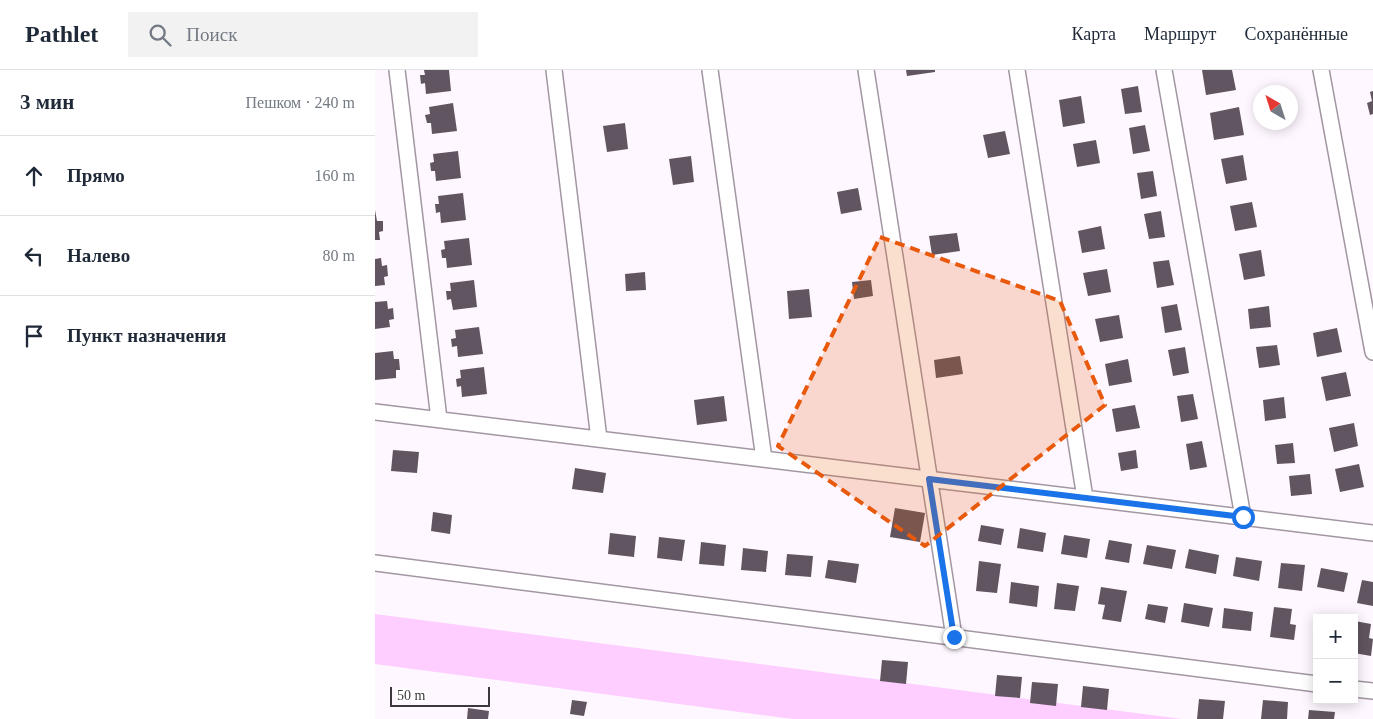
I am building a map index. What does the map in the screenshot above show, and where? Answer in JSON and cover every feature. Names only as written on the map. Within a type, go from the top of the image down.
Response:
[{"type":"street","points":[[397,70],[439,419]]},
{"type":"street","points":[[554,70],[599,439]]},
{"type":"street","points":[[710,70],[764,459]]},
{"type":"street","points":[[866,70],[954,637]]},
{"type":"street","points":[[1017,70],[1085,498]]},
{"type":"street","points":[[1164,70],[1243,517]]},
{"type":"street","points":[[1321,70],[1373,352]]},
{"type":"street","points":[[375,412],[1373,533]]},
{"type":"street","points":[[375,563],[1313,683]]},
{"type":"street","points":[[1358,689],[1373,691]]},
{"type":"highlighted area","points":[[880,237],[1060,301],[1105,405],[925,546],[778,446]]},
{"type":"shaded area","points":[[375,614],[1182,719],[793,719],[375,664]]},
{"type":"building","points":[[424,70],[449,70],[451,91],[426,94],[425,83],[421,84],[420,75],[425,75]]},
{"type":"building","points":[[906,70],[935,70],[935,72],[907,76]]},
{"type":"building","points":[[1202,70],[1232,70],[1236,90],[1206,95]]},
{"type":"building","points":[[1138,86],[1142,112],[1125,114],[1121,89]]},
{"type":"building","points":[[1373,91],[1373,114],[1370,115],[1367,103],[1372,101],[1370,92]]},
{"type":"building","points":[[1081,96],[1085,123],[1063,127],[1059,100]]},
{"type":"building","points":[[453,103],[457,131],[432,134],[431,123],[427,123],[425,115],[430,114],[429,107]]},
{"type":"building","points":[[1239,107],[1244,135],[1214,140],[1210,113]]},
{"type":"building","points":[[625,123],[628,149],[607,152],[603,126]]},
{"type":"building","points":[[1145,125],[1150,151],[1133,154],[1129,128]]},
{"type":"building","points":[[1005,131],[1010,154],[988,158],[983,135]]},
{"type":"building","points":[[1096,140],[1100,163],[1077,167],[1073,144]]},
{"type":"building","points":[[458,151],[461,178],[436,181],[435,171],[431,171],[430,163],[434,162],[433,154]]},
{"type":"building","points":[[1243,155],[1247,180],[1226,184],[1221,159]]},
{"type":"building","points":[[691,156],[694,182],[673,185],[669,159]]},
{"type":"building","points":[[1153,171],[1157,196],[1141,199],[1137,173]]},
{"type":"building","points":[[858,188],[862,210],[841,214],[837,192]]},
{"type":"building","points":[[463,193],[466,220],[441,223],[440,212],[436,213],[435,204],[439,204],[438,196]]},
{"type":"building","points":[[1252,202],[1257,227],[1235,231],[1230,206]]},
{"type":"building","points":[[375,210],[377,221],[383,221],[383,231],[379,232],[380,240],[375,240]]},
{"type":"building","points":[[1161,211],[1165,237],[1149,239],[1144,214]]},
{"type":"building","points":[[1101,226],[1105,249],[1082,253],[1078,231]]},
{"type":"building","points":[[957,233],[960,251],[932,255],[929,236]]},
{"type":"building","points":[[469,238],[472,265],[447,268],[446,258],[442,258],[441,250],[445,249],[444,241]]},
{"type":"building","points":[[1261,250],[1265,276],[1244,280],[1239,254]]},
{"type":"building","points":[[381,258],[382,266],[387,265],[388,276],[384,277],[385,285],[375,286],[375,259]]},
{"type":"building","points":[[1169,260],[1174,285],[1157,288],[1153,262]]},
{"type":"building","points":[[1107,269],[1111,292],[1088,296],[1083,273]]},
{"type":"building","points":[[645,272],[646,290],[626,291],[625,274]]},
{"type":"building","points":[[474,280],[477,307],[453,310],[451,299],[447,300],[446,291],[451,291],[450,283]]},
{"type":"building","points":[[871,280],[873,296],[854,299],[852,282]]},
{"type":"building","points":[[809,289],[812,317],[789,319],[787,291]]},
{"type":"building","points":[[387,301],[388,309],[393,308],[394,319],[389,320],[390,327],[375,329],[375,302]]},
{"type":"building","points":[[1177,304],[1182,330],[1165,333],[1161,307]]},
{"type":"building","points":[[1269,306],[1271,327],[1250,329],[1248,309]]},
{"type":"building","points":[[1119,315],[1123,338],[1100,342],[1095,319]]},
{"type":"building","points":[[479,327],[483,354],[458,357],[457,346],[452,347],[451,339],[456,338],[455,330]]},
{"type":"building","points":[[1337,328],[1342,352],[1317,357],[1313,333]]},
{"type":"building","points":[[1277,345],[1280,365],[1259,368],[1256,347]]},
{"type":"building","points":[[1185,347],[1189,373],[1173,376],[1168,350]]},
{"type":"building","points":[[393,351],[394,359],[399,359],[400,370],[396,370],[396,378],[375,380],[375,353]]},
{"type":"building","points":[[960,356],[963,374],[936,378],[934,360]]},
{"type":"building","points":[[1128,359],[1132,382],[1109,386],[1105,364]]},
{"type":"building","points":[[484,367],[487,394],[462,397],[461,386],[457,387],[456,379],[461,378],[460,370]]},
{"type":"building","points":[[1346,372],[1351,396],[1326,401],[1321,377]]},
{"type":"building","points":[[1193,394],[1198,419],[1181,422],[1177,396]]},
{"type":"building","points":[[724,396],[727,421],[697,425],[694,400]]},
{"type":"building","points":[[1284,397],[1286,418],[1265,421],[1263,400]]},
{"type":"building","points":[[1135,405],[1140,428],[1116,432],[1112,409]]},
{"type":"building","points":[[1354,423],[1358,446],[1334,452],[1329,428]]},
{"type":"building","points":[[1202,441],[1207,467],[1190,470],[1186,444]]},
{"type":"building","points":[[1293,443],[1295,463],[1277,464],[1275,445]]},
{"type":"building","points":[[393,450],[419,452],[417,473],[391,471]]},
{"type":"building","points":[[1136,450],[1138,468],[1121,471],[1118,453]]},
{"type":"building","points":[[1359,464],[1364,487],[1340,492],[1335,469]]},
{"type":"building","points":[[575,468],[606,473],[603,493],[572,489]]},
{"type":"building","points":[[1310,474],[1312,494],[1291,496],[1289,476]]},
{"type":"building","points":[[895,508],[925,513],[920,542],[890,537]]},
{"type":"building","points":[[433,512],[452,515],[450,534],[431,531]]},
{"type":"building","points":[[981,525],[1004,529],[1001,545],[978,541]]},
{"type":"building","points":[[1020,528],[1046,533],[1043,552],[1017,548]]},
{"type":"building","points":[[610,533],[636,536],[634,557],[608,554]]},
{"type":"building","points":[[1064,535],[1090,539],[1087,558],[1061,554]]},
{"type":"building","points":[[659,537],[685,540],[682,561],[657,558]]},
{"type":"building","points":[[1109,540],[1132,544],[1129,563],[1105,559]]},
{"type":"building","points":[[701,542],[726,545],[724,566],[699,564]]},
{"type":"building","points":[[1147,545],[1176,550],[1172,569],[1143,564]]},
{"type":"building","points":[[743,548],[768,551],[766,572],[741,570]]},
{"type":"building","points":[[1189,549],[1219,555],[1216,574],[1185,568]]},
{"type":"building","points":[[787,554],[813,556],[811,577],[785,575]]},
{"type":"building","points":[[1236,557],[1262,561],[1259,581],[1233,576]]},
{"type":"building","points":[[828,560],[859,564],[856,583],[825,578]]},
{"type":"building","points":[[979,561],[1001,564],[997,593],[976,591]]},
{"type":"building","points":[[1281,563],[1305,565],[1302,591],[1278,588]]},
{"type":"building","points":[[1321,568],[1348,573],[1344,592],[1317,587]]},
{"type":"building","points":[[1362,580],[1373,582],[1373,606],[1357,603]]},
{"type":"building","points":[[1011,582],[1039,586],[1037,607],[1009,603]]},
{"type":"building","points":[[1057,583],[1079,586],[1075,611],[1054,609]]},
{"type":"building","points":[[1101,587],[1127,591],[1121,622],[1102,619],[1105,605],[1098,604]]},
{"type":"building","points":[[1184,603],[1213,608],[1209,627],[1181,622]]},
{"type":"building","points":[[1148,604],[1168,607],[1165,623],[1145,619]]},
{"type":"building","points":[[1274,607],[1292,609],[1290,624],[1296,625],[1294,640],[1270,637]]},
{"type":"building","points":[[1224,608],[1253,612],[1251,631],[1222,628]]},
{"type":"building","points":[[1358,622],[1371,624],[1369,638],[1373,639],[1371,656],[1358,654]]},
{"type":"building","points":[[882,660],[908,662],[906,684],[880,681]]},
{"type":"building","points":[[997,675],[1022,677],[1020,698],[995,696]]},
{"type":"building","points":[[1032,682],[1058,684],[1056,706],[1030,703]]},
{"type":"building","points":[[1083,686],[1109,689],[1107,710],[1081,707]]},
{"type":"building","points":[[1199,699],[1225,701],[1223,719],[1197,719]]},
{"type":"building","points":[[572,700],[587,702],[584,716],[570,714]]},
{"type":"building","points":[[1263,700],[1288,702],[1287,719],[1261,719]]},
{"type":"building","points":[[468,708],[489,711],[488,719],[467,719]]},
{"type":"building","points":[[1309,710],[1335,712],[1334,719],[1308,719]]},
{"type":"route","points":[[954,637],[929,479],[1243,517]]}]
